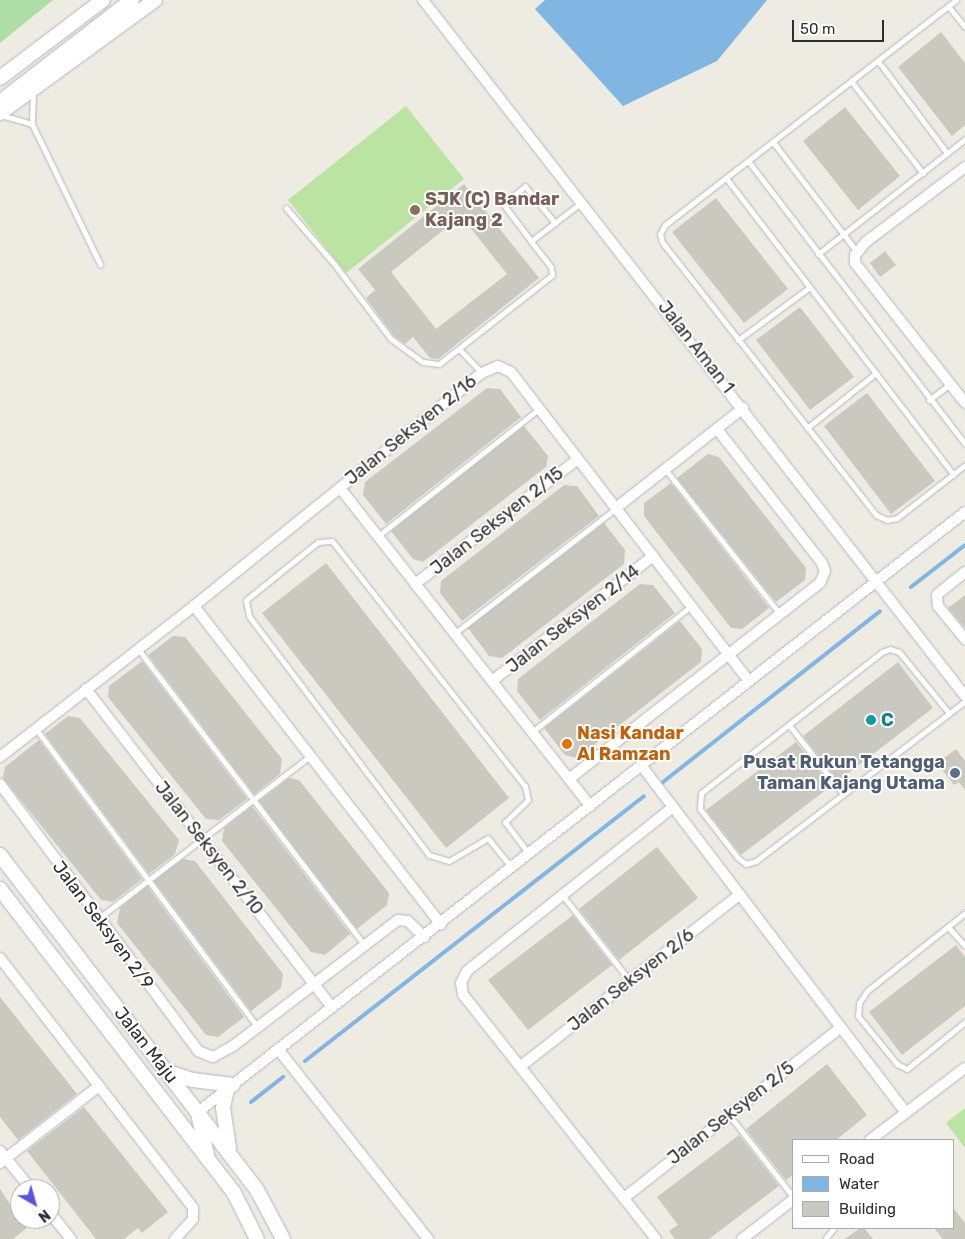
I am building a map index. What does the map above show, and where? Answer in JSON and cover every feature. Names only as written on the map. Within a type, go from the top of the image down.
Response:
[{"type":"street","points":[[0,71],[90,0]]},
{"type":"street","points":[[0,78],[103,0]]},
{"type":"street","points":[[0,102],[132,0]]},
{"type":"street","points":[[0,114],[155,0]]},
{"type":"street","name":"Jalan Aman 1","points":[[423,0],[583,202],[965,696]]},
{"type":"street","points":[[965,167],[857,252],[857,270],[965,403]]},
{"type":"street","points":[[482,372],[498,366],[511,372],[748,681]]},
{"type":"street","name":"Jalan Seksyen 2/16","points":[[0,757],[194,606],[482,372]]},
{"type":"street","points":[[616,508],[743,408]]},
{"type":"street","points":[[569,779],[820,583],[825,571],[822,563],[717,428]]},
{"type":"street","name":"Jalan Seksyen 2/15","points":[[415,584],[578,459]]},
{"type":"street","points":[[340,488],[590,806]]},
{"type":"street","points":[[198,1112],[441,925],[748,681],[965,512]]},
{"type":"street","name":"Jalan Seksyen 2/14","points":[[492,681],[653,556]]},
{"type":"street","points":[[965,572],[937,596],[938,606],[965,640]]},
{"type":"street","points":[[194,606],[441,925]]},
{"type":"street","name":"Jalan Seksyen 2/10","points":[[86,689],[332,1007]]},
{"type":"street","points":[[641,766],[740,894],[839,1029],[906,1113]]},
{"type":"street","name":"Jalan Seksyen 2/9","points":[[0,784],[98,919],[198,1051],[213,1057],[257,1027]]},
{"type":"street","points":[[656,1239],[463,995],[461,983],[467,971],[673,806]]},
{"type":"street","name":"Jalan Maju","points":[[0,855],[258,1190],[283,1239]]},
{"type":"street","name":"Jalan Maju","points":[[0,889],[155,1093],[234,1193],[257,1239]]},
{"type":"street","name":"Jalan Seksyen 2/6","points":[[521,1066],[740,894]]},
{"type":"street","points":[[257,1027],[398,920],[408,921],[424,937]]},
{"type":"street","points":[[0,958],[193,1208],[193,1219],[175,1239]]},
{"type":"street","name":"Jalan Seksyen 2/5","points":[[624,1198],[839,1029]]},
{"type":"street","points":[[278,1049],[428,1239]]},
{"type":"street","points":[[871,1139],[965,1068]]},
{"type":"street","points":[[168,1072],[230,1088]]},
{"type":"street","points":[[22,1179],[2,1158],[99,1086]]},
{"type":"street","points":[[230,1088],[223,1108],[230,1153]]},
{"type":"street","points":[[155,1093],[171,1103],[198,1112]]},
{"type":"street","points":[[198,1112],[210,1163]]},
{"type":"street","points":[[742,1239],[792,1200]]},
{"type":"street","points":[[60,1225],[71,1239]]},
{"type":"lane","points":[[956,0],[665,225],[660,234],[662,242],[876,515],[887,520],[897,518],[965,465]]},
{"type":"lane","points":[[948,6],[965,27]]},
{"type":"lane","points":[[878,61],[947,153]]},
{"type":"lane","points":[[851,81],[923,172]]},
{"type":"lane","points":[[34,88],[30,102],[32,124],[100,264]]},
{"type":"lane","points":[[0,114],[32,124]]},
{"type":"lane","points":[[818,254],[965,139]]},
{"type":"lane","points":[[773,142],[857,252]]},
{"type":"lane","points":[[748,162],[929,400],[965,444]]},
{"type":"lane","points":[[726,178],[954,475]]},
{"type":"lane","points":[[286,208],[335,265],[381,328],[403,349],[423,362],[439,364],[552,275],[551,267],[503,204],[525,186],[554,223]]},
{"type":"lane","points":[[531,241],[583,202]]},
{"type":"lane","points":[[738,340],[810,287]]},
{"type":"lane","points":[[459,349],[482,372]]},
{"type":"lane","points":[[807,428],[876,373]]},
{"type":"lane","points":[[929,400],[950,384]]},
{"type":"lane","points":[[378,536],[540,409]]},
{"type":"lane","points":[[665,469],[780,614]]},
{"type":"lane","points":[[454,634],[616,508]]},
{"type":"lane","points":[[513,868],[488,838],[449,862],[429,855],[249,616],[246,600],[318,542],[332,542],[525,786],[528,800],[505,822],[530,854]]},
{"type":"lane","points":[[532,732],[691,606]]},
{"type":"lane","points":[[137,649],[364,944]]},
{"type":"lane","points":[[949,713],[899,652],[890,649],[882,652],[701,793],[700,809],[738,858],[746,864],[756,861],[965,701]]},
{"type":"lane","points":[[789,725],[843,794]]},
{"type":"lane","points":[[36,729],[257,1027]]},
{"type":"lane","points":[[98,919],[310,755]]},
{"type":"lane","points":[[562,896],[630,981]]},
{"type":"lane","points":[[965,913],[867,991],[859,1003],[858,1016],[897,1064],[908,1069],[965,1022]]},
{"type":"lane","points":[[948,927],[965,946]]},
{"type":"lane","points":[[728,1115],[792,1195]]},
{"type":"lane","points":[[825,1239],[833,1229]]},
{"type":"green space","points":[[0,0],[53,0],[0,43]]},
{"type":"green space","points":[[406,106],[464,179],[346,273],[288,200]]},
{"type":"green space","points":[[965,1108],[965,1148],[946,1123]]},
{"type":"water","points":[[545,0],[767,0],[717,61],[623,106],[535,9]]},
{"type":"building","points":[[941,32],[965,63],[965,125],[952,136],[898,67]]},
{"type":"building","points":[[845,107],[900,176],[858,210],[803,141]]},
{"type":"building","points":[[464,184],[539,278],[438,359],[430,358],[413,337],[405,344],[394,336],[366,298],[375,290],[358,269]],"holes":[[[461,216],[507,274],[436,329],[391,272]]]},
{"type":"building","points":[[716,198],[788,289],[744,323],[672,232]]},
{"type":"building","points":[[885,251],[896,265],[880,277],[870,263]]},
{"type":"building","points":[[800,307],[854,377],[810,410],[756,340]]},
{"type":"building","points":[[487,388],[500,389],[521,417],[386,524],[363,495],[365,482]]},
{"type":"building","points":[[867,393],[935,481],[891,514],[824,426]]},
{"type":"building","points":[[524,426],[548,456],[546,467],[423,562],[413,559],[391,531]]},
{"type":"building","points":[[708,454],[719,457],[806,568],[805,580],[776,602],[677,478]]},
{"type":"building","points":[[671,483],[769,608],[742,629],[731,628],[644,516],[644,503]]},
{"type":"building","points":[[564,485],[577,486],[599,516],[462,621],[440,593],[441,581]]},
{"type":"building","points":[[604,523],[625,550],[624,564],[502,658],[489,656],[468,628]]},
{"type":"building","points":[[326,563],[509,798],[446,848],[262,613]]},
{"type":"building","points":[[640,584],[653,585],[675,613],[540,720],[517,691],[518,679]]},
{"type":"building","points":[[965,595],[965,628],[948,608]]},
{"type":"building","points":[[680,621],[702,649],[701,662],[577,758],[565,755],[544,728]]},
{"type":"building","points":[[173,636],[185,637],[282,759],[280,774],[254,794],[148,655]]},
{"type":"building","points":[[142,661],[247,799],[219,820],[206,819],[108,697],[109,686]]},
{"type":"building","name":"C","points":[[898,662],[933,708],[838,781],[803,736]]},
{"type":"building","points":[[68,716],[80,718],[179,840],[175,854],[149,874],[45,734]]},
{"type":"building","points":[[39,740],[142,879],[113,902],[101,900],[3,778],[5,767]]},
{"type":"building","points":[[796,742],[831,786],[741,855],[706,810]]},
{"type":"building","name":"Pusat Rukun Tetangga Taman Kajang Utama","points":[[956,749],[965,761],[965,790],[959,782],[954,785],[937,763]]},
{"type":"building","points":[[289,778],[299,780],[389,893],[387,905],[357,929],[259,801]]},
{"type":"building","points":[[252,806],[350,934],[325,955],[311,952],[222,841],[224,828]]},
{"type":"building","points":[[657,847],[698,898],[619,960],[579,909]]},
{"type":"building","points":[[183,859],[195,861],[283,974],[281,988],[251,1011],[154,881]]},
{"type":"building","points":[[147,886],[244,1017],[218,1037],[206,1035],[117,923],[120,908]]},
{"type":"building","points":[[573,915],[612,965],[528,1030],[488,980]]},
{"type":"building","points":[[956,945],[965,957],[965,1006],[902,1055],[869,1012]]},
{"type":"building","points":[[0,997],[77,1094],[18,1140],[0,1117]]},
{"type":"building","points":[[827,1064],[867,1115],[837,1139],[792,1139],[792,1176],[786,1180],[746,1129]]},
{"type":"building","points":[[84,1107],[168,1212],[142,1233],[138,1228],[124,1239],[96,1239],[60,1193],[60,1179],[49,1179],[27,1151]]},
{"type":"building","points":[[739,1135],[779,1186],[709,1239],[675,1239],[669,1231],[678,1225],[657,1197]]},
{"type":"building","points":[[0,1189],[10,1204],[10,1229],[25,1229],[13,1239],[0,1239]]},
{"type":"building","points":[[955,1210],[965,1223],[965,1239],[943,1239],[935,1229],[955,1229]]},
{"type":"building","points":[[859,1229],[865,1229],[873,1239],[845,1239]]},
{"type":"waterway","points":[[911,587],[965,545]]},
{"type":"waterway","points":[[663,782],[880,611]]},
{"type":"waterway","points":[[305,1061],[644,796]]},
{"type":"waterway","points":[[251,1102],[283,1077]]},
{"type":"place","name":"SJK (C) Bandar Kajang 2","points":[[415,210]]},
{"type":"place","name":"C","points":[[871,720]]},
{"type":"place","name":"Nasi Kandar Al Ramzan","points":[[567,744]]},
{"type":"place","name":"Pusat Rukun Tetangga Taman Kajang Utama","points":[[955,773]]}]
